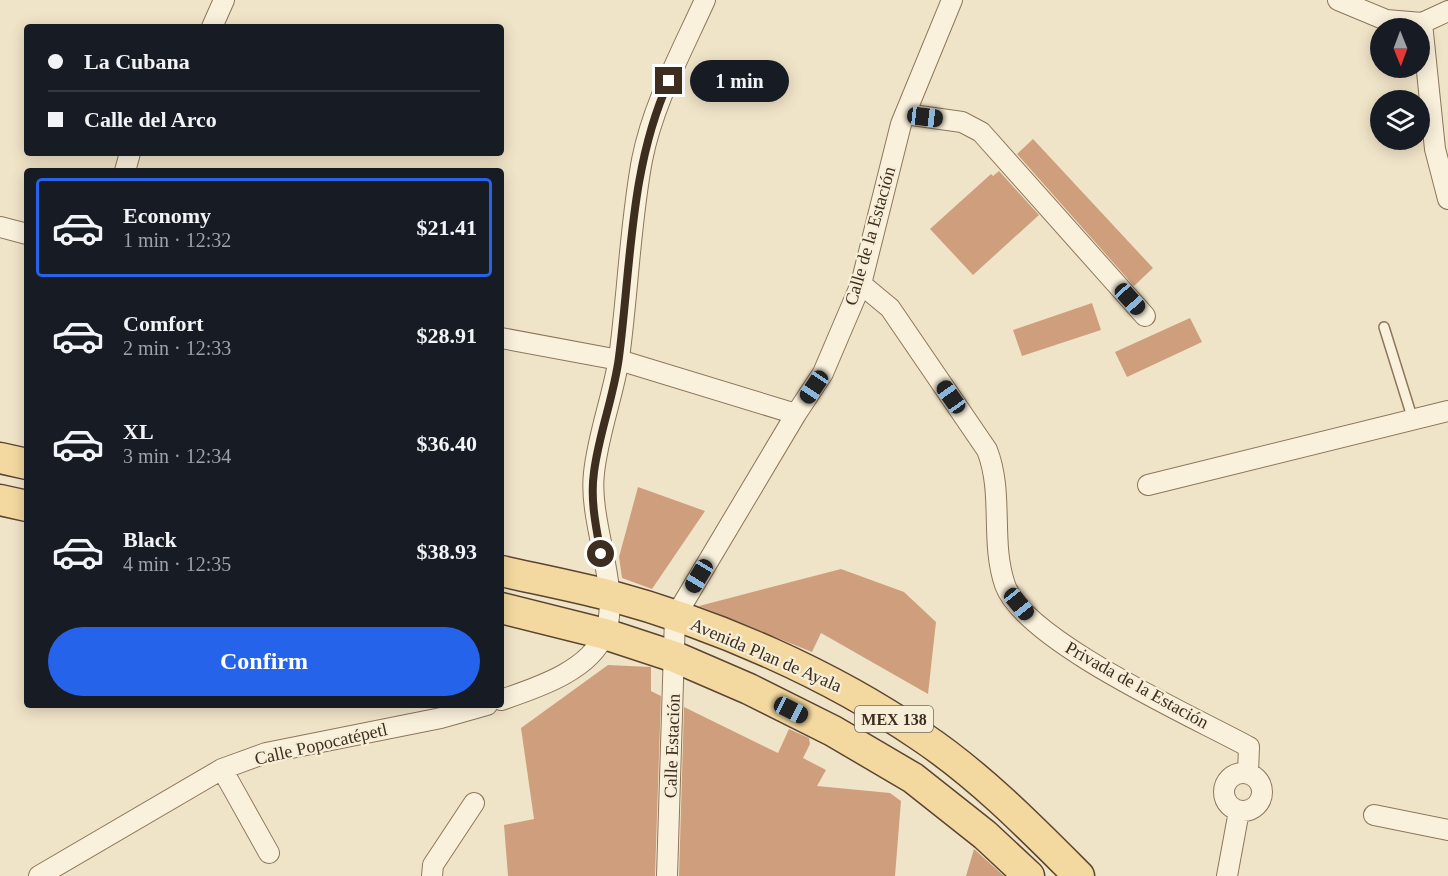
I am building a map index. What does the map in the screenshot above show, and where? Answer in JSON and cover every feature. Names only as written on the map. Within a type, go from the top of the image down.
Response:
[{"type":"main road","points":[[0,458],[24,463]]},
{"type":"main road","name":"Avenida Plan de Ayala","points":[[504,572],[609,596],[675,616],[788,660],[856,694],[924,738],[1011,809],[1078,876]]},
{"type":"main road","name":"MEX 138","points":[[504,609],[605,634],[675,657],[749,689],[833,731],[913,778],[985,835],[1029,876]]},
{"type":"street","points":[[213,24],[224,0]]},
{"type":"street","points":[[504,699],[575,667],[595,650],[605,634],[609,619],[609,596],[593,511],[594,473],[619,360],[643,159],[660,101],[705,0]]},
{"type":"street","name":"Calle de la Estación","points":[[675,616],[796,414],[824,373],[861,284],[905,114],[952,0]]},
{"type":"street","points":[[1338,0],[1381,18]]},
{"type":"street","points":[[1430,19],[1448,11]]},
{"type":"street","points":[[1428,78],[1435,149],[1448,199]]},
{"type":"street","points":[[905,114],[962,122],[981,132],[1145,316]]},
{"type":"street","points":[[0,226],[24,233]]},
{"type":"street","name":"Privada de la Estación","points":[[861,284],[890,309],[987,450],[994,469],[999,561],[1006,587],[1013,596],[1032,620],[1075,654],[1249,747],[1248,773]]},
{"type":"street","points":[[504,339],[619,360],[796,414]]},
{"type":"street","points":[[1148,485],[1448,411]]},
{"type":"street","name":"Calle Estación","points":[[667,876],[675,616]]},
{"type":"street","name":"Calle Popocatépetl","points":[[39,876],[222,769],[266,753],[441,718],[476,708]]},
{"type":"street","points":[[222,769],[269,853]]},
{"type":"street","points":[[1248,773],[1258,780],[1263,791],[1260,803],[1251,810],[1239,811],[1228,805],[1224,794],[1227,782],[1236,774],[1248,773]]},
{"type":"street","points":[[432,876],[433,865],[474,803]]},
{"type":"street","points":[[1227,876],[1239,811]]},
{"type":"street","points":[[1374,815],[1448,830]]},
{"type":"lane","points":[[1384,327],[1413,420]]},
{"type":"building","points":[[1033,139],[1153,268],[1134,286],[1017,154]]},
{"type":"building","points":[[999,171],[1039,215],[973,275],[930,229],[991,174],[993,176]]},
{"type":"building","points":[[1092,303],[1101,330],[1022,356],[1013,330]]},
{"type":"building","points":[[1190,318],[1202,342],[1127,377],[1115,352]]},
{"type":"building","points":[[638,487],[705,511],[652,589],[622,578],[619,557]]},
{"type":"building","points":[[841,569],[904,592],[936,622],[928,694],[821,633],[812,652],[699,606]]},
{"type":"building","points":[[608,665],[651,667],[651,691],[661,696],[655,876],[508,876],[504,825],[534,819],[521,728]]},
{"type":"building","points":[[684,707],[778,753],[789,729],[809,738],[810,744],[803,758],[826,770],[817,786],[890,793],[901,801],[895,876],[679,876]]},
{"type":"building","points":[[974,849],[1004,876],[966,876]]},
{"type":"route","points":[[601,554],[593,511],[594,473],[619,360],[643,159],[660,101],[669,81]]}]
